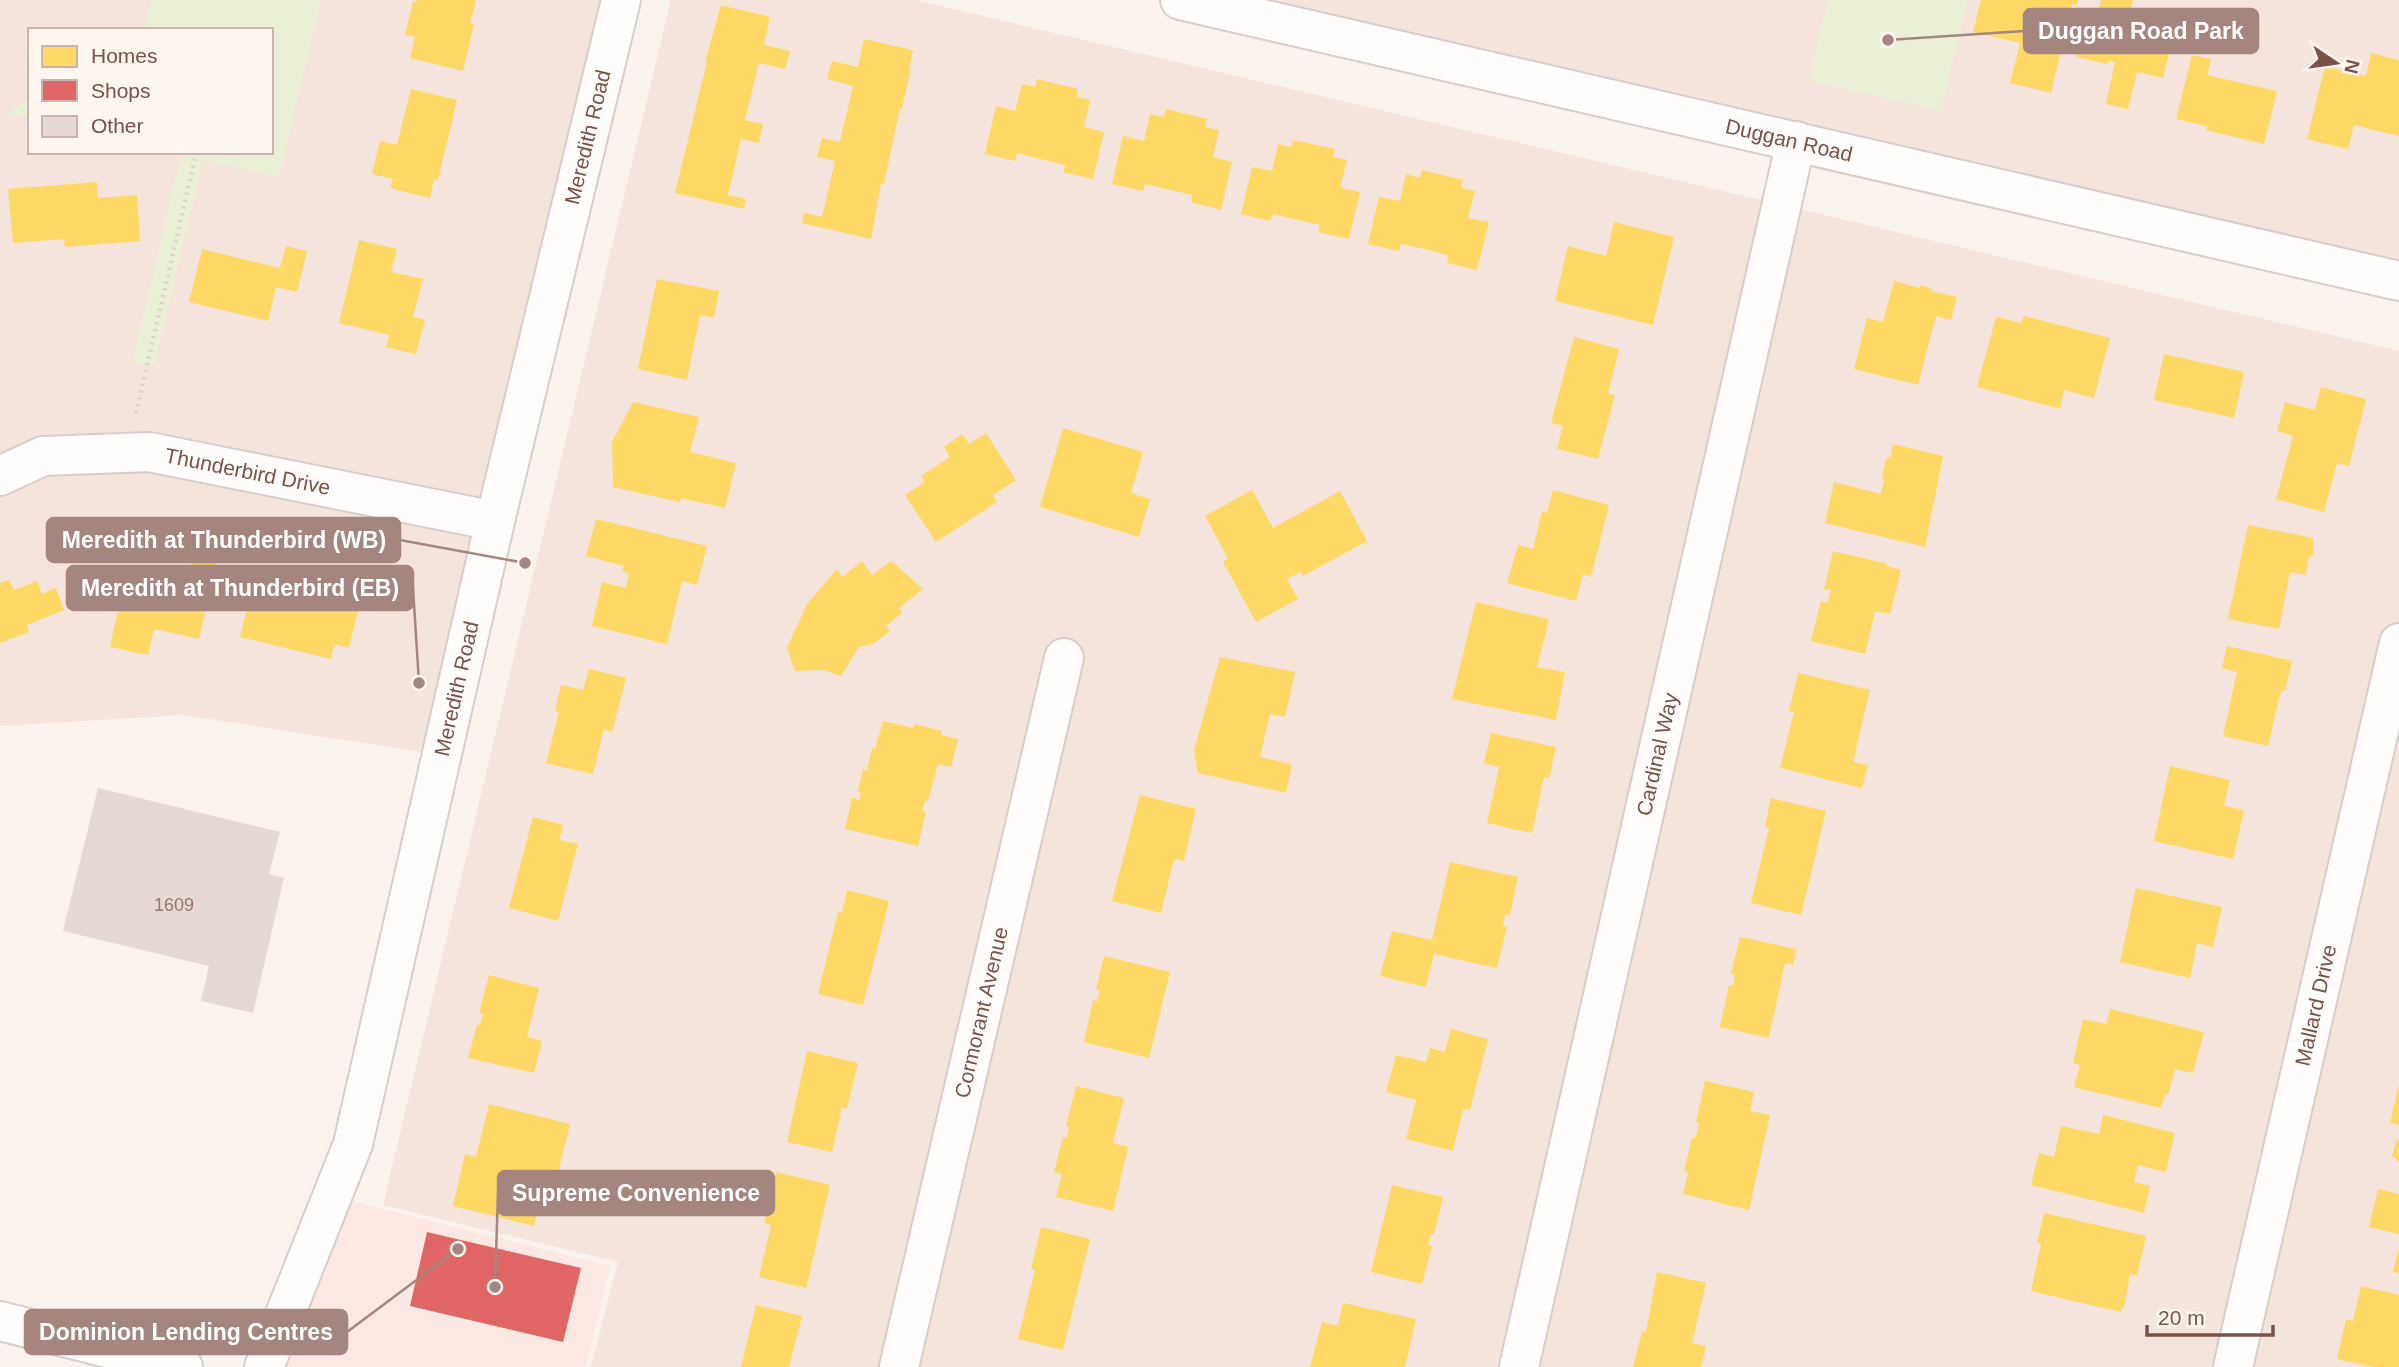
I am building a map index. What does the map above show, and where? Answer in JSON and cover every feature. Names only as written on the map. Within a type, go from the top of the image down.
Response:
[{"type":"street","name":"Meredith Road","points":[[264,1367],[353,1144],[495,521],[621,0]]},
{"type":"street","name":"Duggan Road","points":[[1180,0],[2399,281]]},
{"type":"street","name":"Cardinal Way","points":[[1520,1367],[1796,141]]},
{"type":"street","name":"Thunderbird Drive","points":[[0,476],[43,456],[149,452],[495,521]]},
{"type":"street","name":"Mallard Drive","points":[[2233,1367],[2399,643]]},
{"type":"street","name":"Cormorant Avenue","points":[[899,1367],[1064,658]]},
{"type":"street","points":[[0,1321],[183,1367]]},
{"type":"path","points":[[127,453],[195,158]]},
{"type":"shaded area","points":[[0,0],[602,0],[428,753],[184,715],[0,726]]},
{"type":"shaded area","points":[[671,0],[915,0],[2399,351],[2399,1367],[591,1367],[618,1262],[383,1205]]},
{"type":"shaded area","points":[[1226,0],[2399,0],[2399,271]]},
{"type":"shaded area","points":[[339,1198],[610,1266],[586,1367],[272,1367]]},
{"type":"green space","points":[[152,0],[321,0],[279,177],[203,160],[154,366],[133,361],[181,155],[178,154],[273,154],[273,28],[146,27]]},
{"type":"green space","points":[[1828,0],[1968,0],[1941,111],[1809,80]]},
{"type":"green space","points":[[28,100],[28,118],[7,113]]},
{"type":"building: Homes","points":[[476,0],[470,23],[474,24],[463,71],[410,58],[415,37],[405,35],[413,1]]},
{"type":"building: Homes","points":[[1981,0],[2078,0],[2077,5],[2072,4],[2051,93],[2010,83],[2020,43],[1973,32]]},
{"type":"building: Homes","points":[[2101,0],[2133,0],[2128,18],[2175,29],[2163,78],[2137,72],[2128,109],[2106,104],[2115,62],[2109,61],[2108,64],[2076,57],[2088,8],[2098,10]]},
{"type":"building: Homes","points":[[721,5],[770,17],[764,45],[790,51],[785,69],[759,63],[745,120],[763,124],[759,143],[741,139],[728,195],[746,199],[744,209],[675,193]]},
{"type":"building: Homes","points":[[864,39],[913,50],[884,184],[881,183],[871,239],[802,223],[804,213],[822,217],[835,161],[817,157],[822,138],[840,142],[853,86],[827,79],[832,61],[858,67]]},
{"type":"building: Homes","points":[[2371,53],[2399,60],[2399,136],[2354,125],[2348,149],[2307,139],[2325,66],[2366,76]]},
{"type":"building: Homes","points":[[2192,55],[2211,59],[2207,75],[2277,91],[2264,144],[2206,130],[2207,126],[2176,119]]},
{"type":"building: Homes","points":[[1037,79],[1078,89],[1077,97],[1090,100],[1084,127],[1104,132],[1093,179],[1063,172],[1065,165],[1017,153],[1015,161],[985,154],[996,106],[1015,111],[1022,84],[1035,87]]},
{"type":"building: Homes","points":[[411,89],[457,100],[438,180],[434,179],[430,198],[390,188],[393,179],[372,174],[380,141],[397,145]]},
{"type":"building: Homes","points":[[1166,109],[1207,119],[1205,127],[1219,130],[1213,157],[1232,162],[1221,210],[1191,202],[1192,195],[1145,184],[1143,191],[1112,184],[1123,136],[1144,141],[1150,114],[1164,117]]},
{"type":"building: Homes","points":[[1293,140],[1335,149],[1333,157],[1347,160],[1340,188],[1360,192],[1349,239],[1318,232],[1320,225],[1273,214],[1271,221],[1241,214],[1252,167],[1272,171],[1278,144],[1292,147]]},
{"type":"building: Homes","points":[[1422,170],[1463,180],[1461,188],[1475,191],[1468,218],[1489,222],[1477,270],[1447,263],[1448,255],[1425,249],[1401,244],[1399,251],[1368,244],[1379,197],[1400,201],[1406,174],[1420,178]]},
{"type":"building: Homes","points":[[97,182],[98,198],[137,195],[140,241],[65,247],[64,239],[13,243],[8,189]]},
{"type":"building: Homes","points":[[1614,222],[1674,237],[1653,325],[1555,301],[1568,246],[1606,256]]},
{"type":"building: Homes","points":[[359,240],[397,249],[391,272],[423,279],[413,317],[425,320],[416,354],[386,347],[389,335],[339,323]]},
{"type":"building: Homes","points":[[286,246],[307,251],[297,292],[276,287],[268,321],[189,302],[202,249],[280,268]]},
{"type":"building: Homes","points":[[657,279],[719,291],[714,318],[700,315],[687,380],[638,369]]},
{"type":"building: Homes","points":[[1894,281],[1919,288],[1920,285],[1932,289],[1931,291],[1957,297],[1951,320],[1936,316],[1918,385],[1854,369],[1867,318],[1883,322]]},
{"type":"building: Homes","points":[[2024,316],[2110,338],[2094,398],[2064,390],[2060,409],[1977,387],[1996,317],[2021,323]]},
{"type":"building: Homes","points":[[1574,337],[1619,349],[1608,393],[1615,395],[1598,459],[1557,449],[1563,426],[1551,423]]},
{"type":"building: Homes","points":[[2164,354],[2244,372],[2234,418],[2154,400]]},
{"type":"building: Homes","points":[[2321,387],[2366,399],[2349,466],[2337,463],[2324,512],[2276,499],[2293,436],[2277,431],[2285,402],[2315,410]]},
{"type":"building: Homes","points":[[633,402],[699,417],[690,452],[736,463],[725,508],[681,498],[680,502],[613,487],[612,442]]},
{"type":"building: Homes","points":[[1063,428],[1143,452],[1131,493],[1150,499],[1139,537],[1040,507]]},
{"type":"building: Homes","points":[[986,433],[1016,480],[993,495],[997,502],[936,542],[905,495],[925,482],[921,476],[950,457],[944,447],[962,434],[969,444]]},
{"type":"building: Homes","points":[[1893,444],[1943,456],[1925,547],[1825,523],[1834,482],[1881,494],[1886,459],[1891,456]]},
{"type":"building: Homes","points":[[1252,490],[1273,528],[1340,491],[1367,541],[1303,576],[1301,572],[1287,579],[1298,599],[1256,622],[1223,562],[1228,558],[1205,516]]},
{"type":"building: Homes","points":[[1553,490],[1609,505],[1591,577],[1583,574],[1576,601],[1507,583],[1518,545],[1533,549],[1542,511],[1547,513]]},
{"type":"building: Homes","points":[[596,519],[707,546],[697,585],[682,581],[667,644],[592,626],[602,582],[626,588],[629,573],[622,572],[624,566],[586,556]]},
{"type":"building: Homes","points":[[2248,525],[2313,538],[2314,554],[2309,556],[2306,575],[2290,572],[2279,629],[2228,619]]},
{"type":"building: Homes","points":[[196,544],[219,549],[199,639],[154,629],[148,655],[110,647],[127,568],[157,574],[156,578],[168,581],[169,577],[188,581]]},
{"type":"building: Homes","points":[[1833,551],[1901,570],[1890,614],[1875,611],[1865,654],[1811,641],[1821,601],[1828,603],[1831,590],[1824,589]]},
{"type":"building: Homes","points":[[862,561],[872,575],[891,561],[923,589],[899,608],[902,613],[886,626],[890,631],[873,644],[859,647],[841,676],[823,670],[795,671],[787,648],[807,604],[837,569],[842,577]]},
{"type":"building: Homes","points":[[255,577],[360,602],[349,648],[334,644],[331,659],[240,637]]},
{"type":"building: Homes","points":[[9,580],[14,590],[37,581],[42,594],[56,588],[64,610],[27,625],[29,632],[0,643],[0,583]]},
{"type":"building: Homes","points":[[1476,602],[1549,619],[1537,667],[1565,672],[1556,720],[1452,699]]},
{"type":"building: Homes","points":[[2227,646],[2292,661],[2285,691],[2281,690],[2268,746],[2223,736],[2237,672],[2222,668]]},
{"type":"building: Homes","points":[[1220,657],[1295,672],[1285,717],[1270,714],[1260,757],[1292,764],[1286,793],[1198,773],[1194,750]]},
{"type":"building: Homes","points":[[589,669],[626,678],[612,732],[604,729],[593,774],[546,763],[559,712],[555,711],[561,685],[583,690]]},
{"type":"building: Homes","points":[[1798,673],[1870,690],[1853,762],[1868,765],[1862,788],[1780,768],[1794,712],[1789,711]]},
{"type":"building: Homes","points":[[883,721],[913,728],[914,724],[942,731],[941,735],[958,739],[951,767],[938,764],[928,801],[925,801],[922,811],[926,812],[918,846],[845,829],[852,798],[859,800],[863,769],[867,771],[872,748],[875,749]]},
{"type":"building: Homes","points":[[1491,733],[1556,747],[1549,778],[1544,777],[1532,833],[1487,823],[1499,767],[1484,763]]},
{"type":"building: Homes","points":[[2170,766],[2230,780],[2224,806],[2244,810],[2233,859],[2154,841]]},
{"type":"building: Homes","points":[[1140,795],[1196,809],[1184,861],[1174,859],[1161,913],[1112,901]]},
{"type":"building: Homes","points":[[1771,798],[1826,811],[1801,915],[1751,903],[1769,828],[1765,826]]},
{"type":"building: Homes","points":[[533,817],[563,825],[559,840],[578,844],[558,921],[509,908]]},
{"type":"building: Homes","points":[[1450,862],[1518,877],[1510,915],[1505,914],[1503,926],[1507,927],[1497,968],[1434,954],[1426,987],[1380,976],[1392,931],[1432,940]]},
{"type":"building: Homes","points":[[2136,888],[2222,907],[2213,947],[2197,943],[2190,978],[2120,962]]},
{"type":"building: Homes","points":[[847,890],[889,901],[863,1005],[818,994],[838,912],[842,913]]},
{"type":"building: Homes","points":[[1740,937],[1796,949],[1793,965],[1785,963],[1769,1038],[1720,1027],[1729,985],[1733,986],[1735,975],[1731,974]]},
{"type":"building: Homes","points":[[1104,956],[1170,972],[1149,1058],[1084,1042],[1093,1000],[1097,1001],[1100,990],[1096,990]]},
{"type":"building: Homes","points":[[489,975],[539,988],[527,1037],[542,1041],[534,1073],[468,1058],[477,1025],[480,1025],[483,1014],[479,1013]]},
{"type":"building: Homes","points":[[2110,1009],[2204,1032],[2193,1073],[2175,1069],[2168,1095],[2165,1094],[2161,1108],[2074,1087],[2080,1065],[2073,1063],[2083,1019],[2106,1024]]},
{"type":"building: Homes","points":[[1451,1029],[1488,1039],[1470,1110],[1463,1109],[1453,1151],[1406,1139],[1416,1100],[1386,1092],[1396,1055],[1426,1062],[1430,1048],[1445,1052]]},
{"type":"building: Homes","points":[[807,1051],[858,1063],[847,1109],[842,1107],[832,1152],[787,1142]]},
{"type":"building: Homes","points":[[1705,1081],[1754,1092],[1750,1111],[1770,1115],[1749,1210],[1683,1194],[1688,1172],[1684,1171],[1692,1138],[1696,1138],[1699,1123],[1696,1122]]},
{"type":"building: Homes","points":[[1076,1086],[1124,1098],[1113,1143],[1128,1147],[1113,1211],[1056,1197],[1062,1174],[1054,1172],[1063,1137],[1067,1138],[1069,1127],[1066,1126]]},
{"type":"building: Homes","points":[[2399,1087],[2399,1125],[2390,1123]]},
{"type":"building: Homes","points":[[489,1104],[570,1124],[557,1177],[546,1174],[534,1226],[453,1206],[465,1154],[476,1157]]},
{"type":"building: Homes","points":[[2103,1115],[2175,1133],[2166,1172],[2138,1165],[2134,1182],[2150,1186],[2144,1213],[2031,1185],[2039,1153],[2054,1157],[2061,1126],[2099,1134]]},
{"type":"building: Homes","points":[[2399,1139],[2399,1162],[2392,1156]]},
{"type":"building: Homes","points":[[776,1172],[830,1185],[806,1288],[759,1277],[771,1225],[764,1223]]},
{"type":"building: Homes","points":[[1392,1185],[1443,1197],[1434,1235],[1430,1234],[1428,1246],[1432,1246],[1422,1284],[1371,1272]]},
{"type":"building: Homes","points":[[2378,1189],[2399,1194],[2399,1234],[2369,1227]]},
{"type":"building: Homes","points":[[2044,1213],[2146,1236],[2137,1276],[2130,1274],[2121,1312],[2031,1291],[2041,1244],[2037,1243]]},
{"type":"building: Homes","points":[[1041,1227],[1090,1239],[1063,1350],[1018,1339],[1035,1270],[1031,1269]]},
{"type":"building: Homes","points":[[2399,1251],[2399,1273],[2393,1272]]},
{"type":"building: Homes","points":[[1657,1272],[1706,1283],[1692,1343],[1706,1346],[1701,1367],[1633,1367],[1642,1331],[1646,1332]]},
{"type":"building: Homes","points":[[2361,1286],[2399,1295],[2399,1367],[2373,1367],[2337,1359],[2346,1319],[2353,1321]]},
{"type":"building: Homes","points":[[1343,1303],[1416,1319],[1405,1367],[1310,1367],[1322,1322],[1338,1326]]},
{"type":"building: Homes","points":[[756,1305],[802,1316],[789,1367],[741,1367]]},
{"type":"building: Shops","points":[[427,1232],[581,1268],[563,1342],[410,1306]]},
{"type":"building: Other","points":[[98,788],[280,832],[269,874],[284,878],[253,1013],[201,1001],[209,966],[63,931]]},
{"type":"place","name":"Duggan Road Park","points":[[1888,40]]},
{"type":"place","name":"Meredith at Thunderbird (WB)","points":[[525,563]]},
{"type":"place","name":"Meredith at Thunderbird (EB)","points":[[419,683]]},
{"type":"place","name":"Dominion Lending Centres","points":[[458,1249]]},
{"type":"place","name":"Supreme Convenience","points":[[495,1287]]}]
